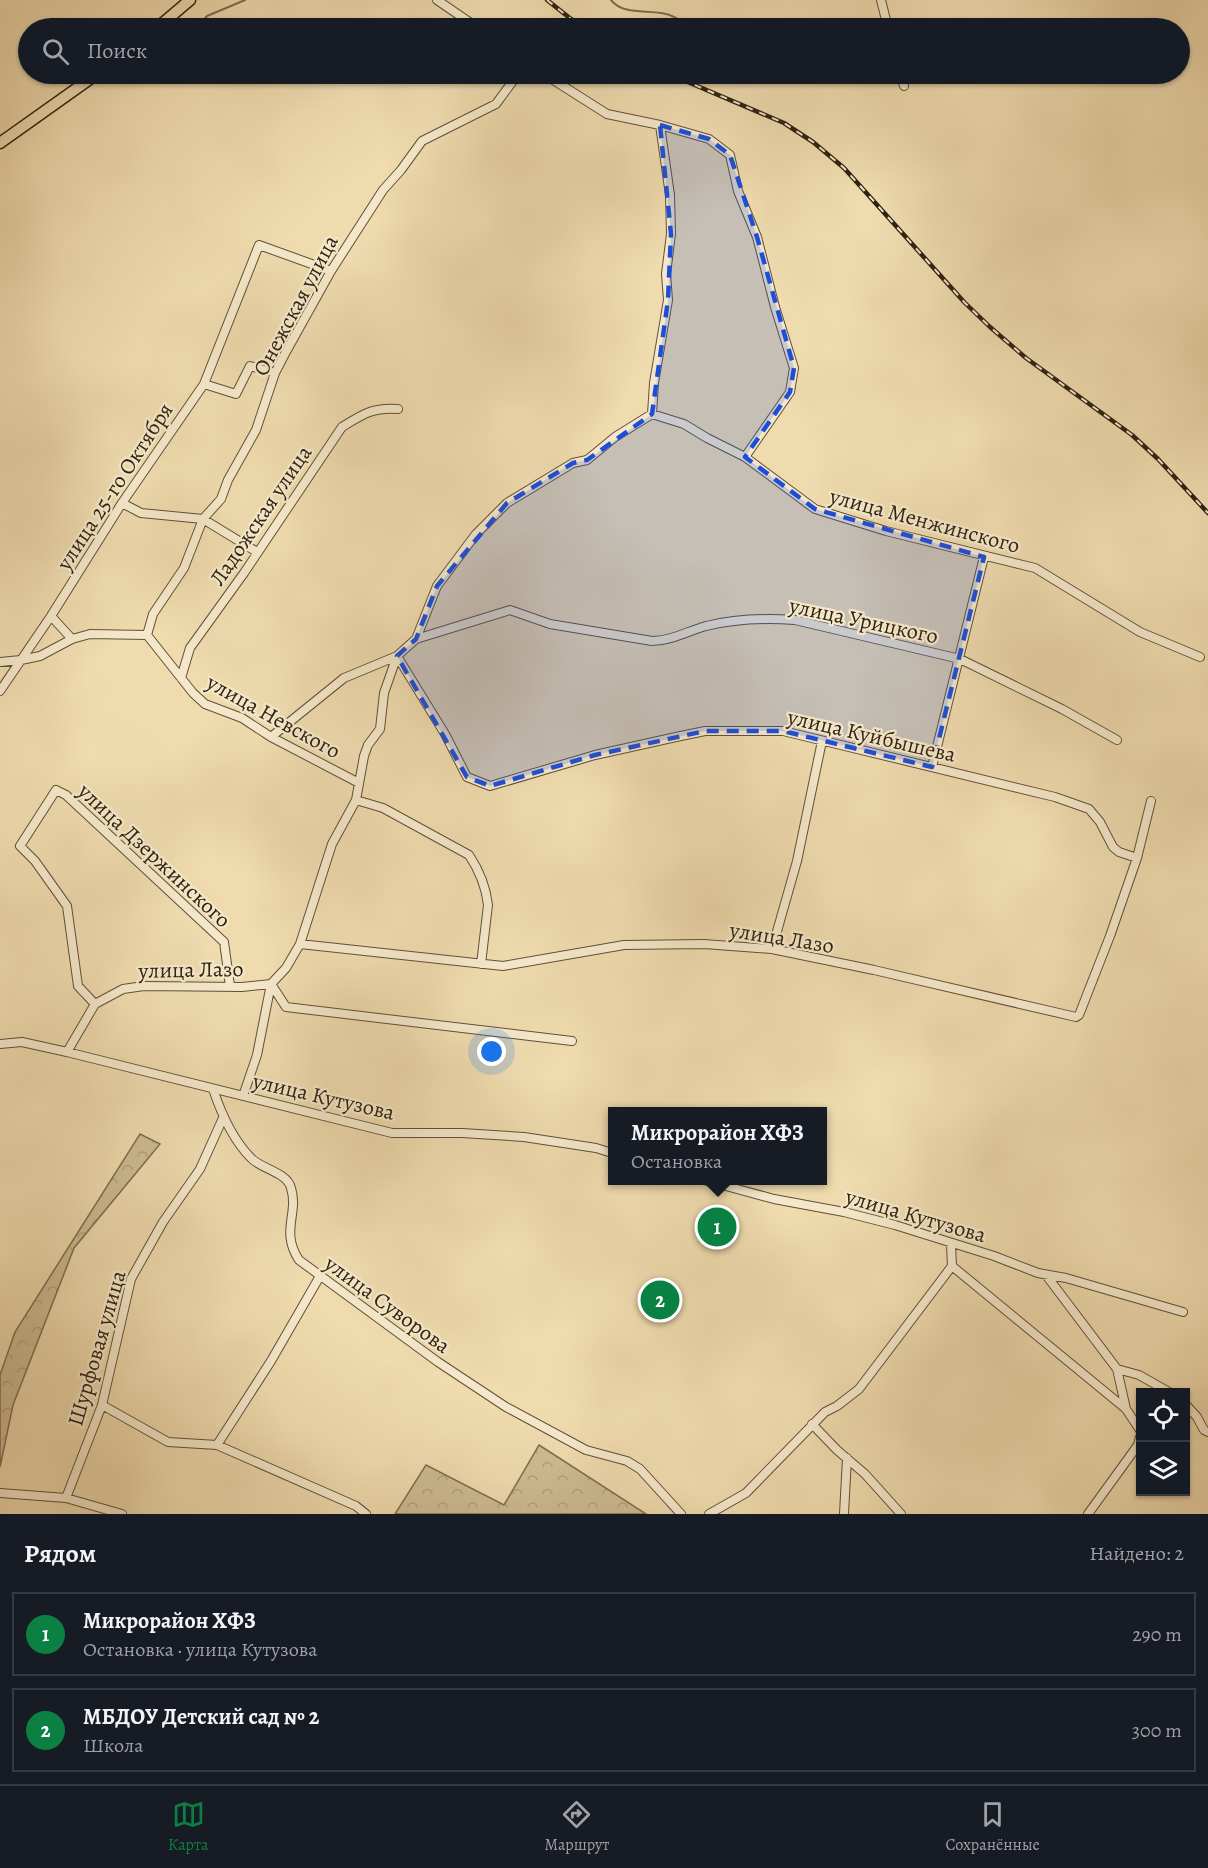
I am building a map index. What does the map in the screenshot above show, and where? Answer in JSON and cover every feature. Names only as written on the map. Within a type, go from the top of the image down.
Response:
[{"type":"main road","points":[[169,18],[190,0]]},
{"type":"main road","points":[[0,143],[84,84]]},
{"type":"street","points":[[437,0],[463,18]]},
{"type":"street","points":[[881,0],[886,18]]},
{"type":"street","name":"Онежская улица","points":[[147,635],[153,614],[184,568],[203,519],[221,499],[228,480],[256,430],[275,374],[331,271],[383,190],[422,141],[496,104],[511,84]]},
{"type":"street","points":[[560,84],[607,114],[660,125],[709,139],[730,155],[738,191],[757,237],[794,368],[790,392],[746,457]]},
{"type":"street","points":[[271,737],[344,678],[397,656],[416,639],[437,586],[476,534],[507,503],[573,463],[587,459],[615,437],[652,414],[654,383],[669,300],[666,274],[671,234],[670,195],[660,125]]},
{"type":"street","name":"улица 25-го Октября","points":[[0,691],[51,616],[122,503],[204,384],[259,245],[331,271]]},
{"type":"street","points":[[204,384],[236,394],[250,366],[275,374]]},
{"type":"street","name":"Ладожская улица","points":[[181,678],[190,648],[342,427],[363,414],[380,408],[399,409]]},
{"type":"street","name":"улица Менжинского","points":[[652,414],[684,424],[746,457],[815,509],[886,531],[1035,568],[1140,632],[1200,657]]},
{"type":"street","points":[[122,503],[141,513],[203,519],[257,552]]},
{"type":"street","points":[[932,767],[984,556]]},
{"type":"street","name":"улица Урицкого","points":[[416,639],[510,610],[550,624],[652,641],[726,623],[771,618],[795,620],[960,659],[1062,709],[1117,740]]},
{"type":"street","points":[[51,616],[72,639]]},
{"type":"street","points":[[0,662],[40,656],[72,639],[90,634],[147,635]]},
{"type":"street","name":"улица Невского","points":[[147,635],[193,693],[206,704],[242,718],[271,737],[359,783]]},
{"type":"street","points":[[300,944],[332,844],[356,800],[368,745],[380,729],[384,693],[397,656]]},
{"type":"street","name":"улица Куйбышева","points":[[397,656],[445,734],[467,777],[490,786],[595,755],[705,731],[783,731],[1055,797],[1089,808],[1119,852],[1137,858]]},
{"type":"street","points":[[772,949],[797,861],[822,741]]},
{"type":"street","name":"улица Дзержинского","points":[[95,1004],[78,986],[67,906],[35,861],[20,846],[56,790],[66,795],[224,942],[230,986]]},
{"type":"street","points":[[356,800],[383,808],[469,855],[477,868],[488,904],[481,964]]},
{"type":"street","name":"улица Лазо","points":[[95,1004],[123,989],[144,986],[272,984],[286,969],[300,944],[503,966],[624,945],[704,944],[772,949],[1076,1017],[1079,1015],[1110,936],[1137,858],[1151,801]]},
{"type":"street","points":[[243,1096],[257,1055],[272,984]]},
{"type":"street","name":"улица Лазо","points":[[272,984],[286,1007],[572,1041]]},
{"type":"street","points":[[0,1044],[22,1042],[67,1052],[95,1004]]},
{"type":"street","name":"улица Кутузова","points":[[67,1052],[392,1133],[462,1133],[524,1137],[608,1152]]},
{"type":"street","name":"улица Суворова","points":[[213,1089],[223,1118],[251,1159],[288,1181],[292,1188],[293,1202],[289,1226],[292,1250],[299,1260],[438,1362],[506,1407],[586,1450],[627,1461],[640,1469],[681,1514]]},
{"type":"street","name":"Шурфовая улица","points":[[66,1498],[102,1405],[130,1279],[163,1222],[200,1168],[223,1118]]},
{"type":"street","name":"улица Кутузова","points":[[722,1185],[774,1199],[844,1212],[895,1225],[1046,1275],[1066,1278],[1183,1312]]},
{"type":"street","points":[[709,1514],[746,1493],[825,1412],[859,1389],[952,1266],[951,1244]]},
{"type":"street","points":[[952,1266],[1126,1409],[1136,1424]]},
{"type":"street","points":[[1046,1275],[1117,1369],[1126,1409]]},
{"type":"street","points":[[217,1445],[271,1361],[320,1276]]},
{"type":"street","points":[[1117,1369],[1138,1375],[1162,1388]]},
{"type":"street","points":[[102,1405],[168,1442],[217,1445],[356,1506],[366,1514]]},
{"type":"street","points":[[1190,1411],[1208,1432]]},
{"type":"street","points":[[812,1424],[865,1474],[901,1514]]},
{"type":"street","points":[[1088,1514],[1139,1442]]},
{"type":"street","points":[[844,1514],[847,1458]]},
{"type":"street","points":[[0,1493],[66,1498],[122,1514]]},
{"type":"highlighted area","points":[[660,125],[709,139],[730,155],[757,237],[794,368],[790,392],[745,457],[815,509],[984,557],[932,767],[783,731],[705,731],[595,755],[490,786],[467,777],[397,656],[416,639],[437,586],[507,503],[573,463],[587,460],[652,414],[668,300],[671,234]]},
{"type":"green space","points":[[140,1134],[160,1144],[74,1248],[13,1405],[0,1467],[0,1375],[15,1332]]},
{"type":"green space","points":[[539,1445],[646,1514],[395,1514],[426,1465],[504,1505]]},
{"type":"waterway","points":[[205,18],[245,0]]},
{"type":"waterway","points":[[611,0],[616,5],[629,10],[659,13],[677,18]]},
{"type":"railway","points":[[547,0],[570,18]]},
{"type":"railway","points":[[692,84],[784,123],[813,142],[844,168],[965,303],[990,327],[1026,358],[1132,435],[1158,459],[1208,513]]},
{"type":"place","name":"Микрорайон ХФЗ","points":[[717,1227]]},
{"type":"place","name":"МБДОУ Детский сад № 2","points":[[660,1300]]}]
